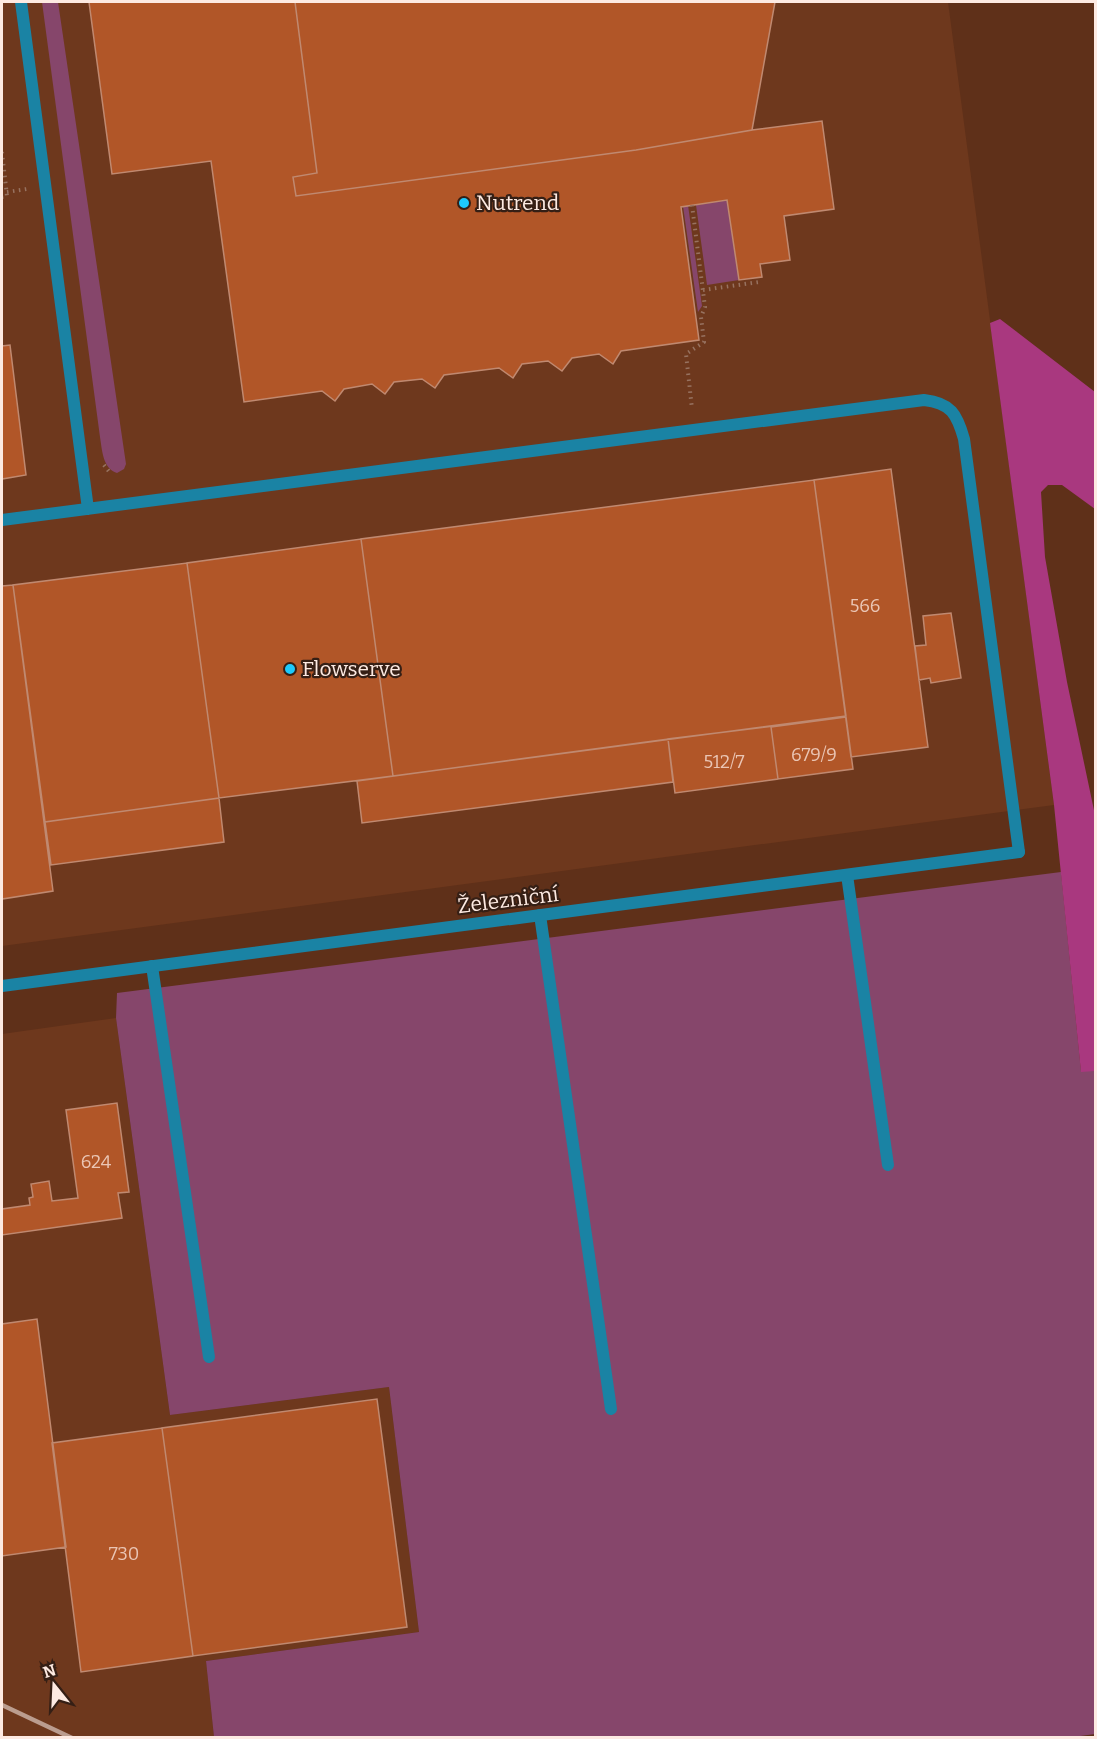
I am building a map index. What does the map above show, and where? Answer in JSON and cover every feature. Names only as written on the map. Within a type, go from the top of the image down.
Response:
[{"type":"street","points":[[2,520],[88,509],[21,2]]},
{"type":"street","name":"Železniční","points":[[2,986],[1019,852],[964,439],[955,414],[947,406],[935,401],[924,400],[88,509]]},
{"type":"street","points":[[847,875],[888,1165]]},
{"type":"street","points":[[540,915],[611,1408]]},
{"type":"street","points":[[152,966],[209,1357]]},
{"type":"path","points":[[2,152],[7,192],[7,196],[2,197]]},
{"type":"path","points":[[7,192],[32,189]]},
{"type":"path","points":[[692,205],[705,307],[701,317],[704,342],[686,354],[692,408]]},
{"type":"path","points":[[703,290],[759,282]]},
{"type":"shaded area","points":[[2,2],[948,2],[1054,805],[2,946]]},
{"type":"shaded area","points":[[42,2],[58,2],[126,464],[124,469],[117,473],[112,471],[106,463],[102,448]]},
{"type":"shaded area","points":[[727,200],[739,280],[707,285],[696,205]]},
{"type":"shaded area","points":[[688,205],[702,306],[698,312],[683,206]]},
{"type":"shaded area","points":[[1000,319],[1095,392],[1095,509],[1062,485],[1048,485],[1041,492],[1045,557],[1067,682],[1095,815],[1095,1071],[1081,1072],[1054,805],[990,323]]},
{"type":"shaded area","points":[[1061,872],[1081,1071],[1096,1071],[1095,1734],[1066,1738],[214,1737],[206,1661],[419,1632],[389,1387],[170,1415],[116,1018],[117,993]]},
{"type":"shaded area","points":[[116,1018],[170,1415],[389,1387],[419,1632],[206,1661],[214,1737],[2,1737],[2,1034]]},
{"type":"building","name":"Nutrend","points":[[89,2],[295,2],[317,173],[293,177],[296,196],[636,150],[752,130],[822,121],[834,209],[784,216],[790,260],[760,264],[762,277],[739,280],[727,200],[681,207],[699,340],[621,351],[613,364],[599,354],[572,358],[562,371],[548,361],[522,364],[513,378],[499,368],[444,375],[435,388],[422,379],[394,382],[385,394],[372,384],[344,389],[335,401],[322,391],[244,402],[211,161],[112,174]]},
{"type":"building","points":[[295,2],[775,2],[752,130],[636,150],[296,196],[293,177],[317,173]]},
{"type":"building","points":[[10,345],[26,475],[2,479],[2,346]]},
{"type":"building","points":[[891,469],[928,747],[851,757],[814,480]]},
{"type":"building","points":[[814,480],[846,716],[393,776],[361,539]]},
{"type":"building","name":"Flowserve","points":[[361,539],[393,776],[219,798],[187,563]]},
{"type":"building","points":[[187,563],[219,798],[45,822],[13,585]]},
{"type":"building","points":[[13,585],[53,891],[2,899],[2,586]]},
{"type":"building","points":[[951,613],[961,678],[931,683],[930,678],[919,680],[915,646],[926,645],[923,616]]},
{"type":"building","points":[[846,717],[771,727],[778,779],[675,793],[668,739]]},
{"type":"building","points":[[846,717],[853,769],[778,779],[771,727]]},
{"type":"building","points":[[668,739],[673,782],[362,823],[357,781]]},
{"type":"building","points":[[219,798],[224,842],[51,865],[45,822]]},
{"type":"building","points":[[117,1103],[129,1192],[118,1193],[122,1218],[2,1235],[2,1209],[30,1205],[29,1198],[33,1197],[31,1184],[49,1181],[52,1201],[78,1198],[66,1110]]},
{"type":"building","points":[[37,1319],[66,1547],[2,1556],[2,1324]]},
{"type":"building","points":[[377,1399],[407,1627],[193,1656],[162,1428]]},
{"type":"building","points":[[162,1428],[193,1656],[81,1672],[52,1443]]},
{"type":"railway","points":[[2,1705],[72,1738]]},
{"type":"place","name":"Nutrend","points":[[464,203]]},
{"type":"place","name":"Flowserve","points":[[290,669]]}]
